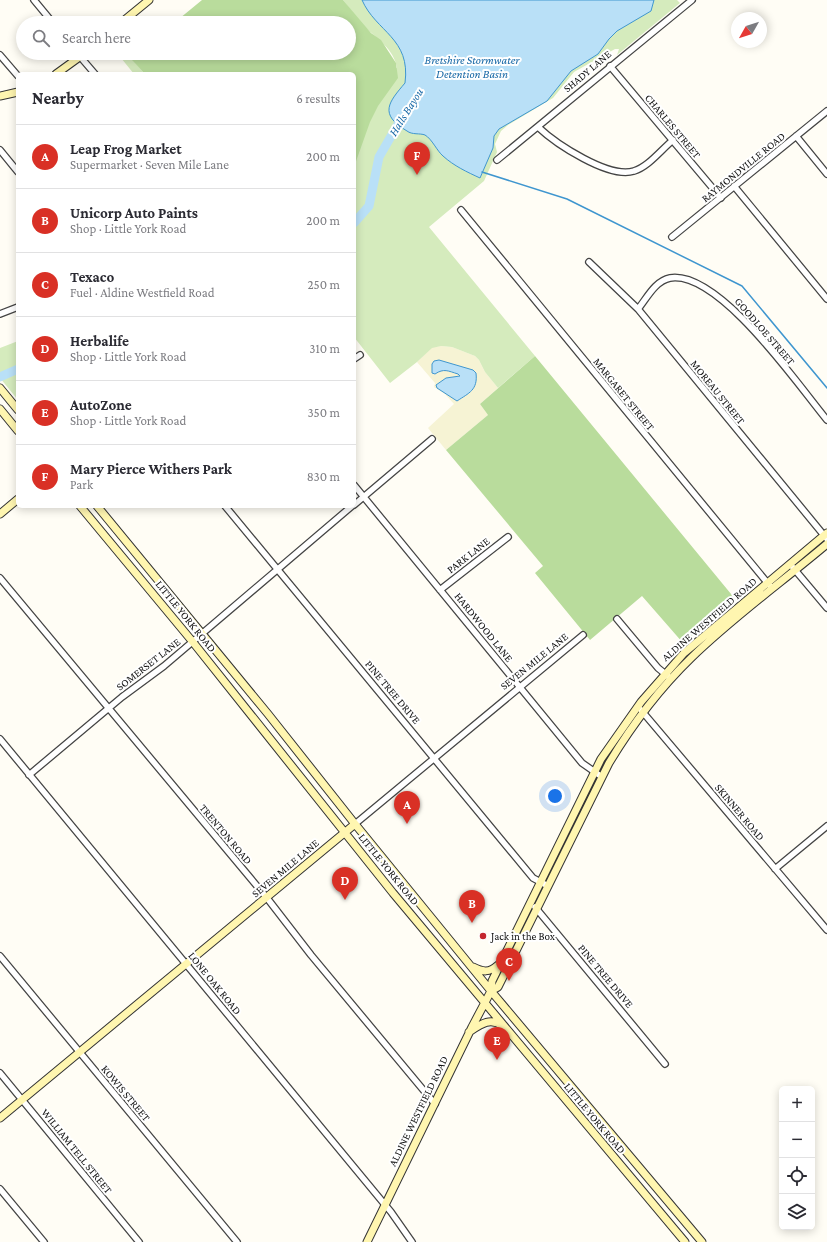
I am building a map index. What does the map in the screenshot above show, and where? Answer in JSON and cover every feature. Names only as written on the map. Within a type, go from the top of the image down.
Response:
[{"type":"main road","points":[[129,16],[146,1]]},
{"type":"main road","points":[[58,72],[74,60]]},
{"type":"main road","points":[[0,96],[16,92]]},
{"type":"main road","points":[[0,388],[16,408]]},
{"type":"main road","points":[[0,409],[16,429]]},
{"type":"main road","points":[[0,514],[16,501]]},
{"type":"main road","name":"LITTLE YORK ROAD","points":[[82,508],[192,641],[345,832],[685,1242]]},
{"type":"main road","name":"LITTLE YORK ROAD","points":[[99,508],[202,633],[491,991],[702,1242]]},
{"type":"main road","name":"ALDINE WESTFIELD ROAD","points":[[367,1242],[469,1032],[491,991],[492,981],[529,904],[594,773],[619,731],[664,674],[713,627],[826,536]]},
{"type":"main road","name":"ALDINE WESTFIELD ROAD","points":[[491,991],[498,987],[602,777],[625,736],[690,659],[827,544]]},
{"type":"main road","points":[[713,627],[719,634]]},
{"type":"main road","points":[[653,687],[660,693]]},
{"type":"main road","name":"SEVEN MILE LANE","points":[[0,1118],[355,824]]},
{"type":"main road","points":[[472,966],[487,972],[492,970],[501,962]]},
{"type":"main road","points":[[469,1032],[481,1024],[490,1021],[497,1022],[508,1030]]},
{"type":"main road","points":[[654,1206],[664,1197]]},
{"type":"street","points":[[34,0],[47,16]]},
{"type":"street","name":"SHADY LANE","points":[[497,160],[690,1]]},
{"type":"street","points":[[0,55],[16,74]]},
{"type":"street","points":[[85,60],[94,72]]},
{"type":"street","name":"CHARLES STREET","points":[[610,66],[721,198]]},
{"type":"street","name":"RAYMONDVILLE ROAD","points":[[672,238],[827,111]]},
{"type":"street","points":[[538,126],[561,146],[619,172],[638,169],[672,140]]},
{"type":"street","points":[[796,136],[827,174]]},
{"type":"street","points":[[0,150],[16,170]]},
{"type":"street","points":[[734,186],[827,299]]},
{"type":"street","name":"MARGARET STREET","points":[[461,210],[773,589]]},
{"type":"street","name":"MOREAU STREET","points":[[589,262],[638,309],[826,536]]},
{"type":"street","name":"GOODLOE STREET","points":[[638,309],[655,286],[669,278],[684,279],[709,290],[729,304],[748,322],[827,420]]},
{"type":"street","points":[[0,314],[16,308]]},
{"type":"street","points":[[356,358],[360,355]]},
{"type":"street","name":"SOMERSET LANE","points":[[356,503],[432,438]]},
{"type":"street","name":"HARDWOOD LANE","points":[[356,487],[582,763],[594,773],[602,777]]},
{"type":"street","name":"PINE TREE DRIVE","points":[[227,508],[533,878],[548,886]]},
{"type":"street","name":"SOMERSET LANE","points":[[29,776],[108,708],[161,669],[277,568],[349,508]]},
{"type":"street","name":"PARK LANE","points":[[440,590],[508,537]]},
{"type":"street","points":[[790,564],[827,608]]},
{"type":"street","name":"TRENTON ROAD","points":[[0,578],[267,898],[310,955],[435,1104]]},
{"type":"street","points":[[617,619],[664,674],[672,679]]},
{"type":"street","name":"SEVEN MILE LANE","points":[[355,824],[583,635]]},
{"type":"street","name":"SKINNER ROAD","points":[[638,706],[827,930]]},
{"type":"street","name":"LONE OAK ROAD","points":[[0,739],[29,776],[385,1205],[412,1242]]},
{"type":"street","points":[[775,869],[827,826]]},
{"type":"street","name":"PINE TREE DRIVE","points":[[529,904],[537,908],[665,1064]]},
{"type":"street","name":"KOWIS STREET","points":[[0,956],[237,1242]]},
{"type":"street","name":"WILLIAM TELL STREET","points":[[0,1073],[139,1242]]},
{"type":"street","points":[[0,1189],[44,1242]]},
{"type":"shaded area","points":[[432,347],[452,347],[475,356],[479,360],[485,372],[498,388],[480,404],[488,415],[446,450],[428,428],[454,404],[445,394],[434,387],[435,383],[417,362]]},
{"type":"green space","points":[[202,0],[343,0],[371,33],[381,40],[396,63],[398,78],[378,106],[370,122],[356,161],[356,72],[143,72],[132,60],[356,60],[356,16],[183,16]]},
{"type":"green space","points":[[343,0],[677,0],[680,3],[617,55],[619,49],[615,49],[574,72],[553,98],[508,125],[501,131],[495,144],[497,152],[484,181],[429,227],[535,356],[498,388],[485,372],[479,360],[475,356],[452,347],[441,346],[432,348],[390,383],[356,340],[356,75],[397,68],[389,50],[365,27]]},
{"type":"green space","points":[[123,60],[132,60],[143,72],[132,72]]},
{"type":"green space","points":[[16,342],[16,398],[0,378],[0,348]]},
{"type":"green space","points":[[535,356],[736,600],[683,643],[642,596],[590,640],[535,573],[543,566],[446,450],[488,415],[480,404]]},
{"type":"water","name":"Bretshire Stormwater Detention Basin","points":[[362,0],[654,0],[651,11],[617,31],[598,54],[571,71],[547,101],[499,129],[494,136],[493,148],[480,178],[447,160],[425,135],[409,132],[392,119],[389,113],[391,102],[405,83],[403,56],[398,45],[375,20]]},
{"type":"water","points":[[439,360],[473,370],[476,373],[476,383],[472,390],[457,401],[437,388],[436,385],[446,378],[460,376],[458,374],[446,371],[441,371],[435,374],[432,373],[432,364],[434,361]]},
{"type":"waterway","name":"Halls Bayou","points":[[356,221],[369,206],[379,157],[404,114]]},
{"type":"waterway","points":[[482,172],[567,199],[742,286],[827,388]]},
{"type":"waterway","name":"Halls Bayou","points":[[0,377],[16,370]]},
{"type":"place","name":"Mary Pierce Withers Park","points":[[417,175]]},
{"type":"place","name":"Leap Frog Market","points":[[407,824]]},
{"type":"place","name":"Herbalife","points":[[345,900]]},
{"type":"place","name":"Unicorp Auto Paints","points":[[472,923]]},
{"type":"place","name":"Jack in the Box","points":[[483,936]]},
{"type":"place","name":"Texaco","points":[[509,981]]},
{"type":"place","name":"AutoZone","points":[[497,1060]]}]
